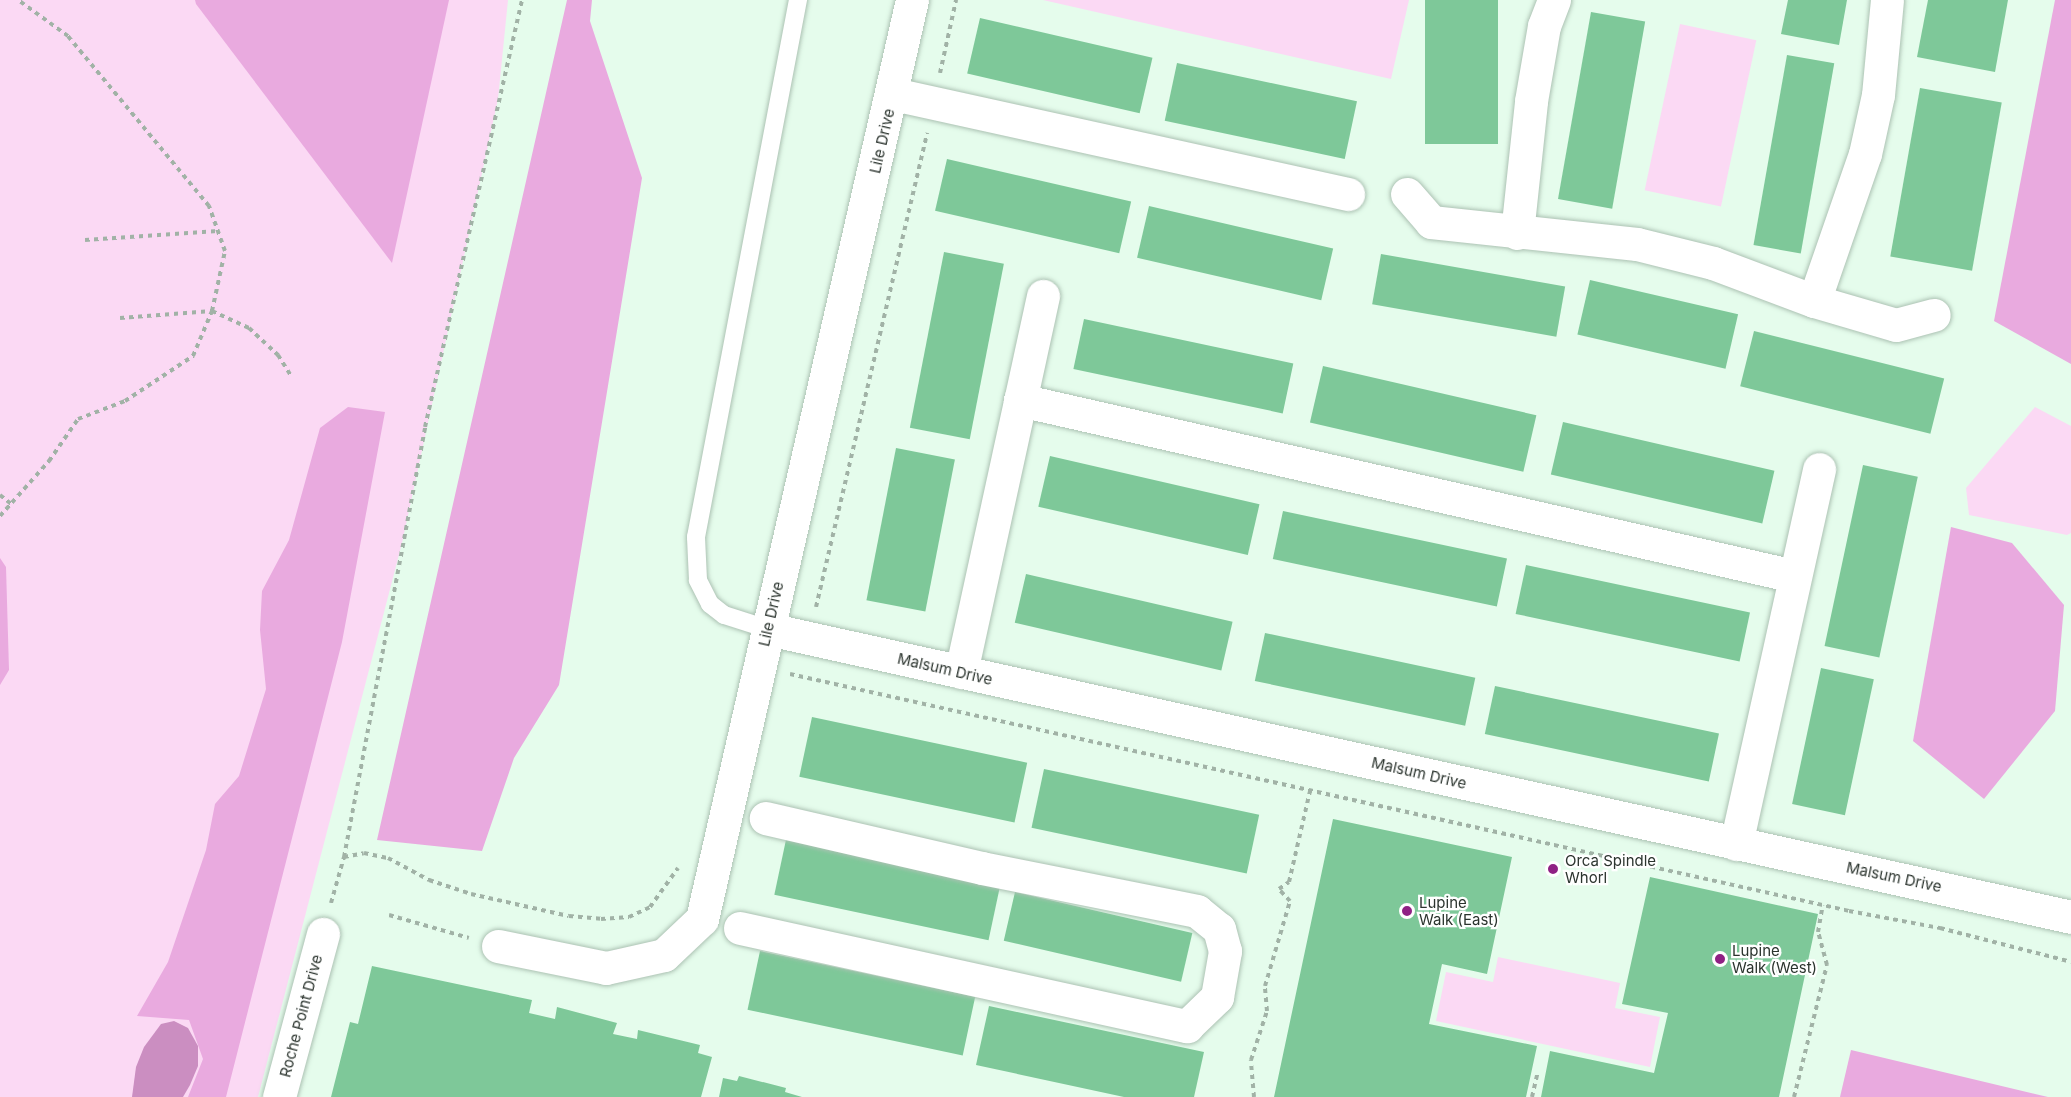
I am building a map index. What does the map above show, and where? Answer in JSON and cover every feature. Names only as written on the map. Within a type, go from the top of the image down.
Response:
[{"type":"street","name":"Lile Drive","points":[[498,946],[606,968],[664,955],[702,919],[893,94],[912,0]]},
{"type":"street","points":[[1517,233],[1531,101],[1544,26],[1554,0]]},
{"type":"street","points":[[1814,301],[1867,144],[1878,95],[1887,0]]},
{"type":"street","name":"Lile Drive","points":[[893,94],[1347,194]]},
{"type":"street","points":[[1407,194],[1431,222],[1517,233],[1637,244],[1713,263],[1814,301],[1896,325],[1934,315]]},
{"type":"street","points":[[961,672],[1043,296]]},
{"type":"street","points":[[1020,400],[1794,576]]},
{"type":"street","points":[[1736,844],[1819,468]]},
{"type":"street","name":"Malsum Drive","points":[[768,629],[2071,917]]},
{"type":"street","points":[[740,928],[1187,1026],[1216,998],[1225,951],[1219,929],[1197,911],[982,868],[766,818]]},
{"type":"street","name":"Roche Point Drive","points":[[279,1097],[323,934]]},
{"type":"lane","points":[[768,629],[724,615],[710,604],[698,580],[696,537],[798,0]]},
{"type":"path","points":[[0,516],[49,461],[78,419],[125,401],[193,356],[212,311],[225,251],[209,206],[68,36],[18,0]]},
{"type":"path","points":[[323,934],[344,857],[425,427],[522,0]]},
{"type":"path","points":[[800,677],[956,0]]},
{"type":"path","points":[[85,240],[218,231]]},
{"type":"path","points":[[120,318],[212,311],[249,328],[278,355],[292,377]]},
{"type":"path","points":[[0,495],[11,504]]},
{"type":"path","points":[[759,665],[800,677],[1311,791],[1823,905],[1940,928],[2071,962]]},
{"type":"path","points":[[1254,1097],[1251,1060],[1267,1011],[1265,986],[1290,901],[1279,890],[1289,882],[1311,791]]},
{"type":"path","points":[[344,857],[364,853],[388,858],[429,880],[471,894],[568,916],[601,919],[629,917],[650,907],[665,891],[681,862]]},
{"type":"path","points":[[1794,1097],[1827,965],[1818,932],[1823,905]]},
{"type":"path","points":[[389,915],[498,946]]},
{"type":"path","points":[[1532,1097],[1538,1072]]},
{"type":"shaded area","points":[[0,0],[508,0],[498,99],[402,543],[258,1097],[0,1097]]},
{"type":"shaded area","points":[[195,0],[449,0],[392,263],[196,4]]},
{"type":"shaded area","points":[[567,0],[592,0],[590,21],[642,178],[559,685],[514,758],[482,851],[377,840]]},
{"type":"shaded area","points":[[1043,0],[1409,0],[1391,79]]},
{"type":"shaded area","points":[[2055,0],[2071,0],[2071,364],[1994,321]]},
{"type":"shaded area","points":[[1680,24],[1756,40],[1721,207],[1645,190]]},
{"type":"shaded area","points":[[348,407],[385,412],[342,642],[226,1097],[188,1097],[203,1059],[189,1020],[137,1016],[168,962],[206,850],[215,804],[239,776],[266,689],[260,630],[262,591],[289,540],[320,428]]},
{"type":"shaded area","points":[[2035,407],[2071,426],[2071,533],[2067,535],[1969,515],[1966,488]]},
{"type":"shaded area","points":[[1951,527],[2012,543],[2064,605],[2055,711],[1984,799],[1913,741]]},
{"type":"shaded area","points":[[0,558],[6,567],[9,670],[0,685]]},
{"type":"shaded area","points":[[1498,957],[1620,983],[1615,1008],[1660,1017],[1650,1067],[1436,1021],[1446,972],[1493,982]]},
{"type":"shaded area","points":[[174,1021],[188,1028],[198,1046],[198,1066],[190,1085],[183,1097],[132,1097],[136,1067],[144,1047],[161,1024]]},
{"type":"shaded area","points":[[1851,1050],[2048,1097],[1840,1097]]},
{"type":"building","points":[[1425,0],[1498,0],[1498,144],[1425,144]]},
{"type":"building","points":[[1788,0],[1847,0],[1839,45],[1781,34]]},
{"type":"building","points":[[1928,0],[2008,0],[1995,72],[1917,57]]},
{"type":"building","points":[[1591,12],[1645,22],[1612,209],[1558,199]]},
{"type":"building","points":[[980,18],[1152,58],[1140,113],[967,74]]},
{"type":"building","points":[[1787,55],[1834,63],[1801,253],[1753,245]]},
{"type":"building","points":[[1177,63],[1357,101],[1345,159],[1165,121]]},
{"type":"building","points":[[1920,88],[2002,102],[1972,271],[1890,256]]},
{"type":"building","points":[[947,159],[1131,202],[1119,253],[935,211]]},
{"type":"building","points":[[1149,206],[1333,249],[1321,300],[1137,258]]},
{"type":"building","points":[[944,252],[1004,264],[970,439],[910,428]]},
{"type":"building","points":[[1381,254],[1565,286],[1556,337],[1372,304]]},
{"type":"building","points":[[1590,280],[1738,314],[1726,369],[1577,335]]},
{"type":"building","points":[[1084,319],[1293,363],[1283,413],[1073,369]]},
{"type":"building","points":[[1754,331],[1944,378],[1930,434],[1740,386]]},
{"type":"building","points":[[1323,366],[1536,415],[1523,472],[1310,423]]},
{"type":"building","points":[[1563,422],[1774,471],[1762,523],[1551,475]]},
{"type":"building","points":[[896,448],[955,459],[925,612],[866,600]]},
{"type":"building","points":[[1050,456],[1259,504],[1248,555],[1038,507]]},
{"type":"building","points":[[1863,465],[1918,477],[1879,658],[1825,646]]},
{"type":"building","points":[[1283,511],[1507,559],[1497,607],[1273,559]]},
{"type":"building","points":[[1526,565],[1750,613],[1740,662],[1516,614]]},
{"type":"building","points":[[1026,574],[1233,622],[1221,670],[1015,623]]},
{"type":"building","points":[[1265,633],[1475,678],[1465,726],[1255,681]]},
{"type":"building","points":[[1821,668],[1874,679],[1845,815],[1792,804]]},
{"type":"building","points":[[1495,686],[1719,734],[1709,782],[1485,734]]},
{"type":"building","points":[[812,717],[1027,763],[1015,822],[799,777]]},
{"type":"building","points":[[1044,769],[1259,815],[1247,873],[1032,828]]},
{"type":"building","name":"Lupine Walk (East)","points":[[1333,819],[1512,857],[1487,974],[1442,964],[1429,1024],[1537,1046],[1526,1097],[1274,1097]]},
{"type":"building","points":[[787,835],[1001,881],[989,940],[774,895]]},
{"type":"building","name":"Lupine Walk (West)","points":[[1650,877],[1818,914],[1779,1097],[1541,1097],[1550,1051],[1654,1073],[1668,1013],[1622,1004]]},
{"type":"building","points":[[1015,892],[1192,933],[1181,982],[1004,941]]},
{"type":"building","points":[[760,951],[975,997],[963,1055],[748,1010]]},
{"type":"building","points":[[372,966],[532,1000],[529,1013],[555,1019],[557,1007],[617,1023],[613,1034],[637,1039],[638,1030],[700,1045],[698,1053],[712,1057],[701,1097],[331,1097],[350,1022],[358,1024]]},
{"type":"building","points":[[989,1006],[1204,1052],[1194,1097],[1124,1097],[976,1065]]},
{"type":"building","points":[[739,1076],[786,1088],[785,1092],[802,1097],[719,1097],[723,1078],[737,1081]]},
{"type":"place","name":"Orca Spindle Whorl","points":[[1553,869]]},
{"type":"place","name":"Lupine Walk (East)","points":[[1407,911]]},
{"type":"place","name":"Lupine Walk (West)","points":[[1720,959]]}]
